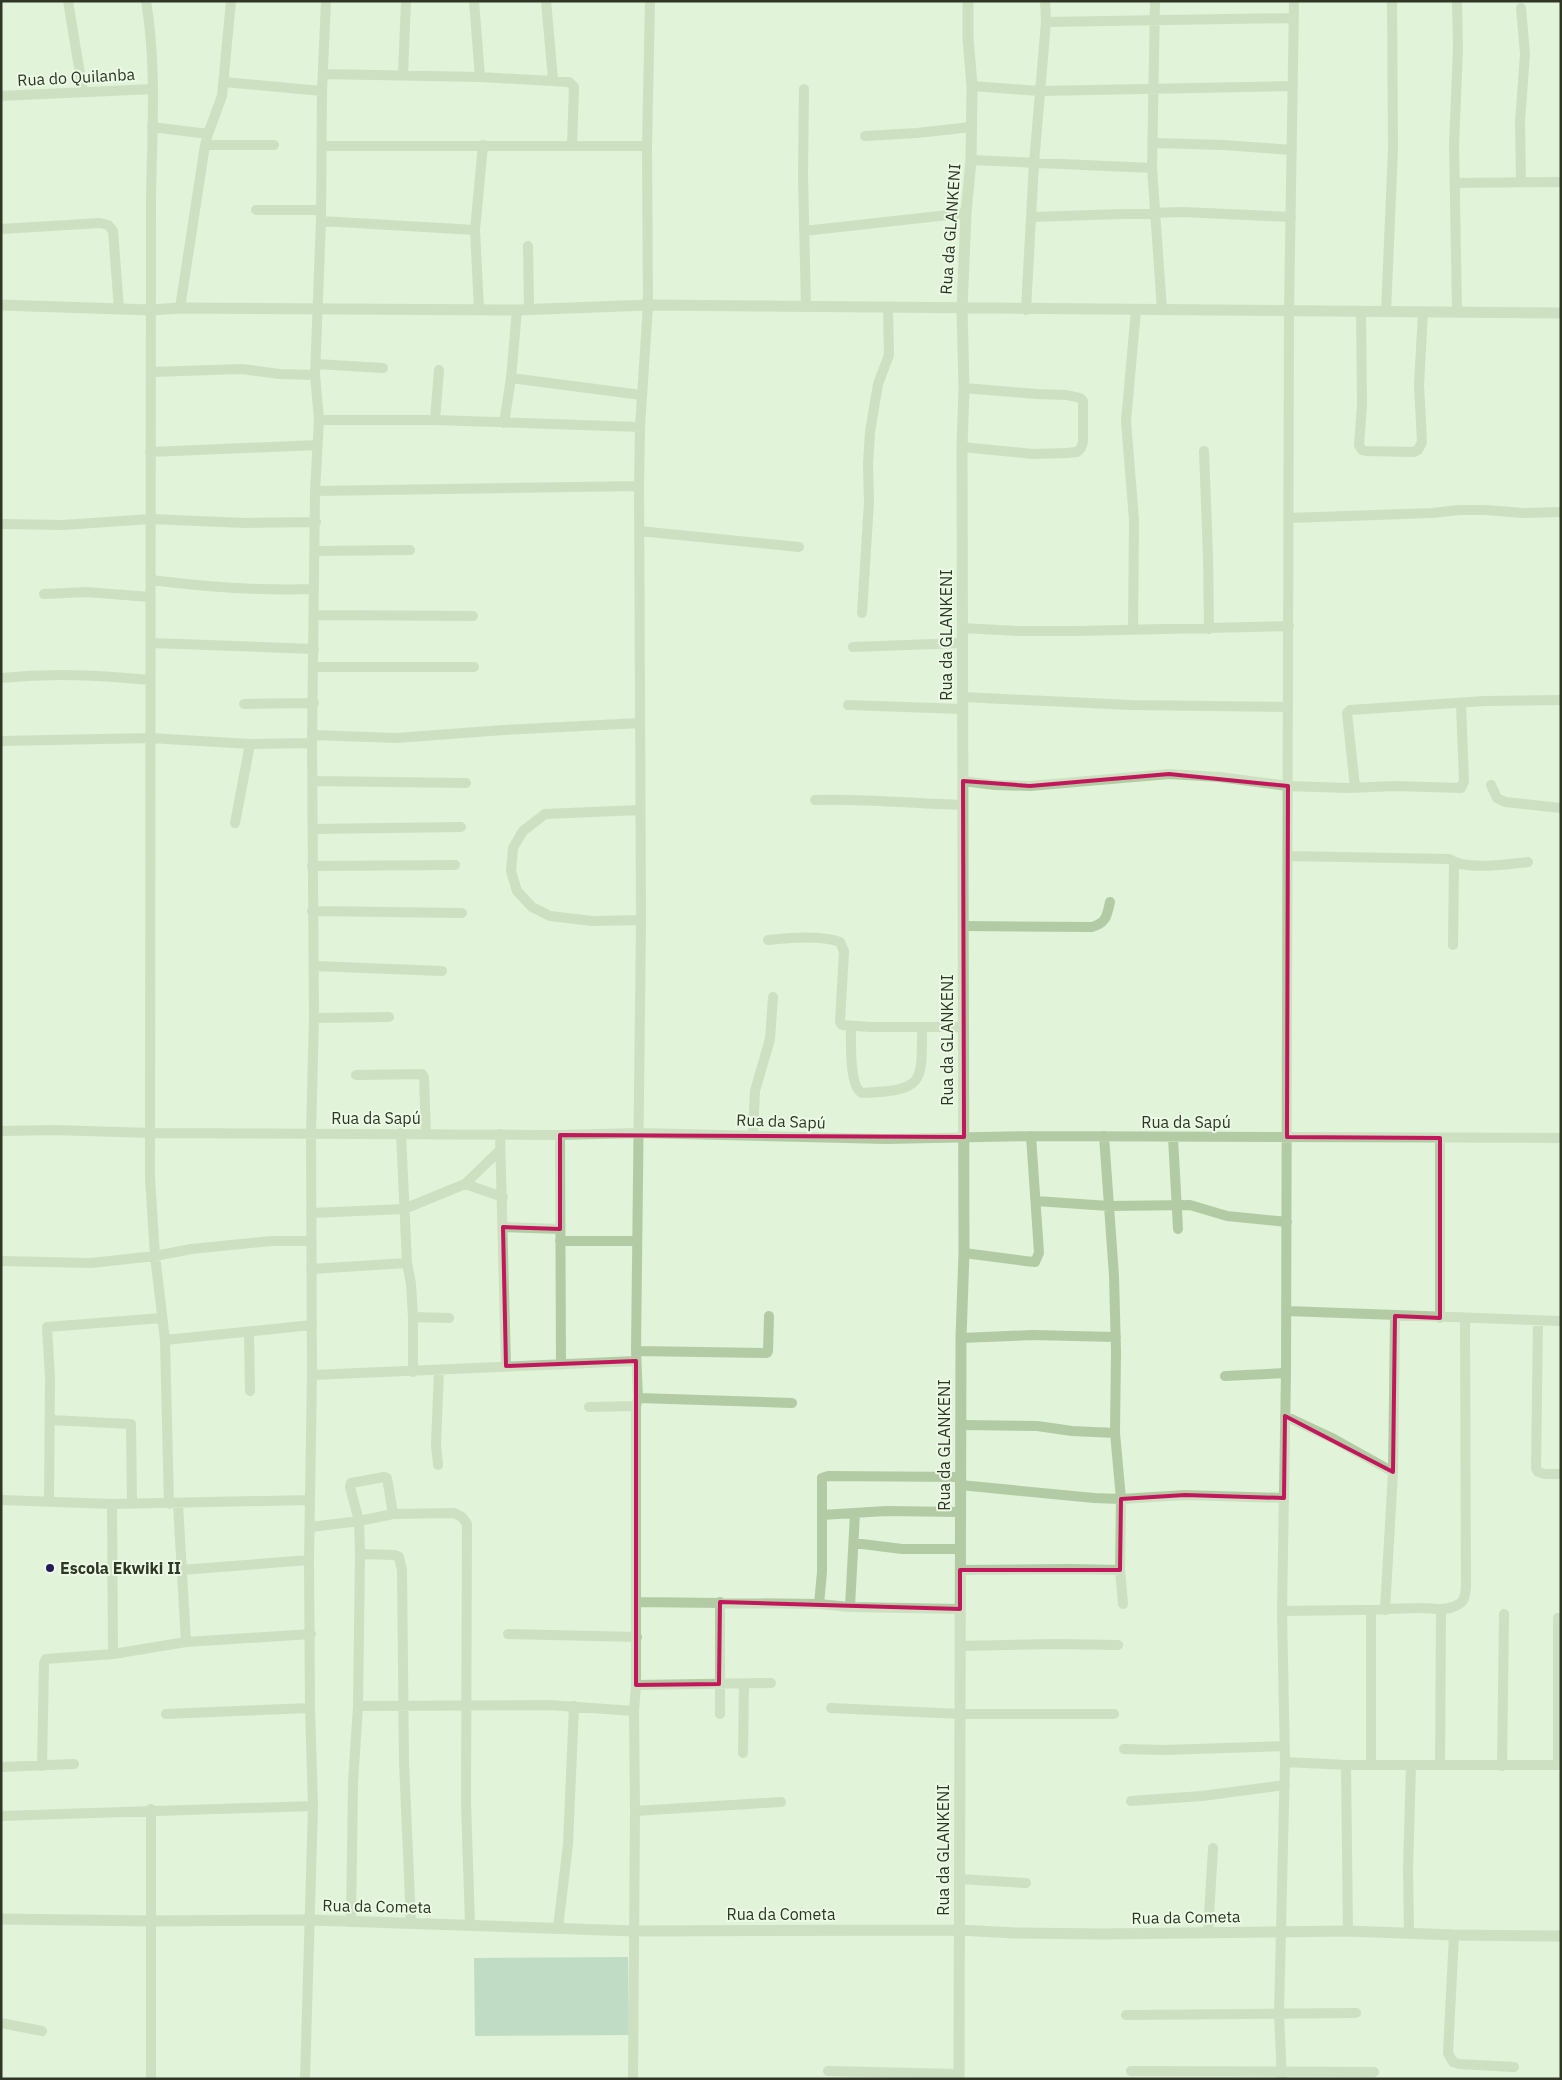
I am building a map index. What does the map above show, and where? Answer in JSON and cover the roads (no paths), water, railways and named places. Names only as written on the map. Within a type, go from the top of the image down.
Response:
[{"type":"street","points":[[68,1],[83,92]]},
{"type":"street","points":[[146,1],[150,27],[153,89],[150,452],[150,1178],[155,1256],[165,1340],[173,1504],[181,1570],[186,1642]]},
{"type":"street","points":[[180,308],[208,134],[222,96],[231,1]]},
{"type":"street","points":[[305,2079],[313,1806],[309,1560],[312,1375],[311,1133],[314,1018],[312,866],[314,590],[316,445],[319,420],[315,376],[326,1]]},
{"type":"street","points":[[403,75],[406,1]]},
{"type":"street","points":[[474,1],[480,77]]},
{"type":"street","points":[[546,1],[553,80]]},
{"type":"street","points":[[633,2079],[634,1711],[637,1637],[636,1356],[641,920],[639,486],[641,395],[648,306],[646,146],[650,1]]},
{"type":"street","name":"Rua da GLANKENI","points":[[959,2076],[960,1481],[961,1338],[964,1253],[962,447],[964,388],[962,309],[966,213],[971,160],[972,86],[968,38],[968,1]]},
{"type":"street","points":[[1026,310],[1039,91],[1046,22],[1045,1]]},
{"type":"street","points":[[1155,1],[1152,168],[1162,310]]},
{"type":"street","points":[[1282,2075],[1279,2014],[1285,1785],[1282,1611],[1287,1311],[1290,311],[1294,1]]},
{"type":"street","points":[[1386,312],[1393,149],[1392,1]]},
{"type":"street","points":[[1457,1],[1455,182],[1457,312]]},
{"type":"street","points":[[1521,8],[1525,54],[1520,122],[1521,182]]},
{"type":"street","points":[[1046,22],[1294,18]]},
{"type":"street","points":[[324,74],[480,77],[569,82],[574,88],[572,145]]},
{"type":"street","points":[[224,82],[322,91]]},
{"type":"street","points":[[972,86],[1039,91],[1293,86]]},
{"type":"street","name":"Rua do Quilanba","points":[[1,96],[153,89]]},
{"type":"street","points":[[804,89],[806,307]]},
{"type":"street","points":[[152,127],[208,134]]},
{"type":"street","points":[[865,136],[971,127]]},
{"type":"street","points":[[1153,143],[1224,145],[1292,150]]},
{"type":"street","points":[[206,145],[274,145]]},
{"type":"street","points":[[479,310],[475,230],[483,145]]},
{"type":"street","points":[[322,146],[646,146]]},
{"type":"street","points":[[971,160],[1152,168]]},
{"type":"street","points":[[1455,182],[1561,182]]},
{"type":"street","points":[[256,210],[320,210]]},
{"type":"street","points":[[1032,217],[1182,212],[1291,218]]},
{"type":"street","points":[[804,231],[966,213]]},
{"type":"street","points":[[321,221],[475,230]]},
{"type":"street","points":[[1,229],[100,223],[108,225],[113,231],[119,309]]},
{"type":"street","points":[[504,423],[523,310],[528,246]]},
{"type":"street","points":[[1,305],[151,310],[180,308],[317,308],[523,310],[648,306],[1561,313]]},
{"type":"street","points":[[862,613],[869,502],[868,464],[870,432],[878,384],[889,354],[888,309]]},
{"type":"street","points":[[1133,629],[1134,520],[1126,421],[1136,310]]},
{"type":"street","points":[[1360,312],[1362,406],[1359,445],[1362,450],[1366,451],[1413,452],[1418,450],[1422,442],[1420,385],[1423,312]]},
{"type":"street","points":[[316,364],[383,368]]},
{"type":"street","points":[[152,372],[242,369],[315,376]]},
{"type":"street","points":[[435,420],[439,370]]},
{"type":"street","points":[[512,378],[641,395]]},
{"type":"street","points":[[962,447],[1033,454],[1066,453],[1077,452],[1083,442],[1083,401],[1080,398],[1067,395],[964,388]]},
{"type":"street","points":[[319,420],[435,420],[640,427]]},
{"type":"street","points":[[150,452],[316,445]]},
{"type":"street","points":[[1204,451],[1209,629]]},
{"type":"street","points":[[315,491],[639,486]]},
{"type":"street","points":[[1289,518],[1432,513],[1459,510],[1523,513],[1561,512]]},
{"type":"street","points":[[1,524],[63,525],[151,519],[316,522]]},
{"type":"street","points":[[639,531],[799,547]]},
{"type":"street","points":[[315,551],[410,550]]},
{"type":"street","points":[[151,580],[214,588],[314,590]]},
{"type":"street","points":[[44,594],[86,592],[150,597]]},
{"type":"street","points":[[314,615],[473,616]]},
{"type":"street","points":[[962,628],[1018,631],[1209,629],[1289,626]]},
{"type":"street","points":[[151,643],[314,649]]},
{"type":"street","points":[[853,648],[962,643]]},
{"type":"street","points":[[314,667],[474,667]]},
{"type":"street","points":[[1,678],[43,674],[87,674],[150,680]]},
{"type":"street","points":[[963,696],[1130,705],[1288,707]]},
{"type":"street","points":[[1355,787],[1348,711],[1561,700]]},
{"type":"street","points":[[244,704],[314,702]]},
{"type":"street","points":[[963,781],[995,785],[1030,786],[1169,774],[1219,777],[1288,786],[1461,788],[1464,786],[1464,781],[1461,704]]},
{"type":"street","points":[[848,705],[963,709]]},
{"type":"street","points":[[1,741],[150,738],[250,744],[313,739],[396,738],[640,722]]},
{"type":"street","points":[[235,823],[250,744]]},
{"type":"street","points":[[313,781],[466,783]]},
{"type":"street","points":[[1491,785],[1497,798],[1505,802],[1561,808]]},
{"type":"street","points":[[815,800],[855,799],[907,804],[963,805]]},
{"type":"street","points":[[640,810],[545,814],[523,831],[513,848],[511,871],[517,891],[532,907],[550,916],[592,921],[641,920]]},
{"type":"street","points":[[313,829],[461,827]]},
{"type":"street","points":[[1288,856],[1449,859],[1462,864],[1482,865],[1528,862]]},
{"type":"street","points":[[1453,946],[1454,862]]},
{"type":"street","points":[[312,866],[455,865]]},
{"type":"street","points":[[963,926],[1092,928],[1101,925],[1106,919],[1110,902]]},
{"type":"street","points":[[312,911],[462,913]]},
{"type":"street","points":[[768,940],[810,938],[840,942],[844,951],[840,1022],[842,1025],[963,1027]]},
{"type":"street","points":[[314,966],[442,971]]},
{"type":"street","points":[[753,1134],[755,1091],[770,1039],[773,997]]},
{"type":"street","points":[[314,1018],[389,1017]]},
{"type":"street","points":[[851,1026],[852,1069],[856,1087],[862,1093],[893,1092],[913,1083],[918,1078],[922,1069],[922,1027]]},
{"type":"street","points":[[356,1075],[422,1074],[424,1078],[426,1134]]},
{"type":"street","name":"Rua da Sapú","points":[[1,1131],[560,1135],[639,1133],[753,1134],[886,1139],[1031,1136],[1561,1138]]},
{"type":"street","points":[[401,1133],[407,1263],[411,1284],[413,1317],[413,1372]]},
{"type":"street","points":[[500,1134],[506,1366]]},
{"type":"street","points":[[560,1135],[561,1365]]},
{"type":"street","points":[[964,1253],[1034,1262],[1039,1253],[1031,1136]]},
{"type":"street","points":[[1104,1136],[1114,1276],[1116,1337],[1115,1433],[1121,1499],[1120,1570],[1123,1604]]},
{"type":"street","points":[[1173,1138],[1173,1174],[1178,1229]]},
{"type":"street","points":[[1440,1138],[1440,1318]]},
{"type":"street","points":[[311,1213],[404,1209],[465,1184],[500,1150]]},
{"type":"street","points":[[465,1184],[503,1197]]},
{"type":"street","points":[[1036,1201],[1109,1206],[1176,1204],[1197,1206],[1227,1216],[1287,1222]]},
{"type":"street","points":[[503,1228],[560,1228]]},
{"type":"street","points":[[1,1262],[91,1263],[155,1256],[191,1249],[272,1241],[311,1241]]},
{"type":"street","points":[[560,1241],[637,1241]]},
{"type":"street","points":[[311,1270],[407,1263]]},
{"type":"street","points":[[1287,1311],[1465,1319],[1561,1320]]},
{"type":"street","points":[[312,1375],[561,1365],[636,1356],[767,1353],[769,1316]]},
{"type":"street","points":[[1385,1610],[1393,1472],[1395,1316]]},
{"type":"street","points":[[413,1317],[449,1318]]},
{"type":"street","points":[[49,1500],[50,1420],[47,1327],[162,1318]]},
{"type":"street","points":[[1282,1611],[1371,1611],[1421,1608],[1441,1610],[1460,1604],[1464,1599],[1466,1587],[1465,1319]]},
{"type":"street","points":[[1538,1321],[1536,1468],[1538,1472],[1545,1474],[1561,1474]]},
{"type":"street","points":[[165,1340],[312,1326]]},
{"type":"street","points":[[249,1332],[250,1391]]},
{"type":"street","points":[[961,1338],[1033,1335],[1116,1337]]},
{"type":"street","points":[[438,1465],[436,1444],[439,1371]]},
{"type":"street","points":[[1225,1376],[1286,1373]]},
{"type":"street","points":[[589,1406],[637,1402],[792,1403]]},
{"type":"street","points":[[1285,1416],[1393,1472]]},
{"type":"street","points":[[50,1420],[131,1424],[132,1504]]},
{"type":"street","points":[[961,1424],[1037,1426],[1072,1432],[1115,1433]]},
{"type":"street","points":[[351,1922],[353,1783],[358,1706],[360,1554],[359,1521],[350,1487],[354,1482],[384,1476],[387,1478],[392,1514]]},
{"type":"street","points":[[819,1604],[822,1572],[822,1478],[825,1476],[960,1481],[1064,1496],[1121,1499],[1185,1495],[1284,1498]]},
{"type":"street","points":[[1,1500],[173,1504],[310,1500]]},
{"type":"street","points":[[112,1504],[113,1654]]},
{"type":"street","points":[[822,1515],[886,1511],[960,1512]]},
{"type":"street","points":[[310,1527],[359,1521],[392,1514],[454,1513],[462,1517],[467,1524],[466,1804],[470,1924]]},
{"type":"street","points":[[850,1607],[855,1513]]},
{"type":"street","points":[[854,1543],[902,1549],[960,1549]]},
{"type":"street","points":[[360,1554],[394,1555],[399,1557],[401,1564],[404,1762],[412,1922]]},
{"type":"street","points":[[181,1570],[309,1560]]},
{"type":"street","points":[[960,1570],[1120,1570]]},
{"type":"street","points":[[637,1602],[819,1604],[850,1607],[960,1610]]},
{"type":"street","points":[[720,1602],[720,1714]]},
{"type":"street","points":[[1440,1765],[1441,1610]]},
{"type":"street","points":[[1371,1611],[1371,1765]]},
{"type":"street","points":[[1502,1766],[1504,1614]]},
{"type":"street","points":[[1285,1762],[1346,1765],[1559,1765],[1558,1618]]},
{"type":"street","points":[[42,1766],[44,1663],[46,1659],[113,1654],[186,1642],[311,1634]]},
{"type":"street","points":[[508,1634],[637,1637]]},
{"type":"street","points":[[960,1646],[1118,1645]]},
{"type":"street","points":[[636,1685],[771,1683]]},
{"type":"street","points":[[743,1753],[744,1684]]},
{"type":"street","points":[[358,1706],[574,1706],[634,1711]]},
{"type":"street","points":[[558,1928],[568,1844],[574,1706]]},
{"type":"street","points":[[166,1714],[310,1708]]},
{"type":"street","points":[[831,1708],[960,1714],[1114,1714]]},
{"type":"street","points":[[1124,1749],[1164,1750],[1284,1746]]},
{"type":"street","points":[[1,1767],[74,1764]]},
{"type":"street","points":[[1346,1765],[1348,1932]]},
{"type":"street","points":[[1409,1933],[1408,1869],[1411,1765]]},
{"type":"street","points":[[1131,1801],[1202,1796],[1285,1785]]},
{"type":"street","points":[[635,1812],[781,1802]]},
{"type":"street","points":[[1,1816],[313,1806]]},
{"type":"street","points":[[151,1810],[151,2079]]},
{"type":"street","points":[[1208,1932],[1213,1848]]},
{"type":"street","points":[[960,1879],[1026,1883]]},
{"type":"street","name":"Rua da Cometa","points":[[1,1919],[152,1921],[310,1920],[634,1931],[1348,1932],[1454,1936],[1561,1936]]},
{"type":"street","points":[[1454,1936],[1448,2053],[1453,2062],[1459,2064],[1514,2067]]},
{"type":"street","points":[[1126,2015],[1356,2013]]},
{"type":"street","points":[[1,2023],[42,2030]]},
{"type":"street","points":[[828,2071],[959,2076]]},
{"type":"street","points":[[1131,2071],[1282,2075],[1374,2072]]},
{"type":"place","name":"Escola Ekwiki II","points":[[50,1568]]}]
